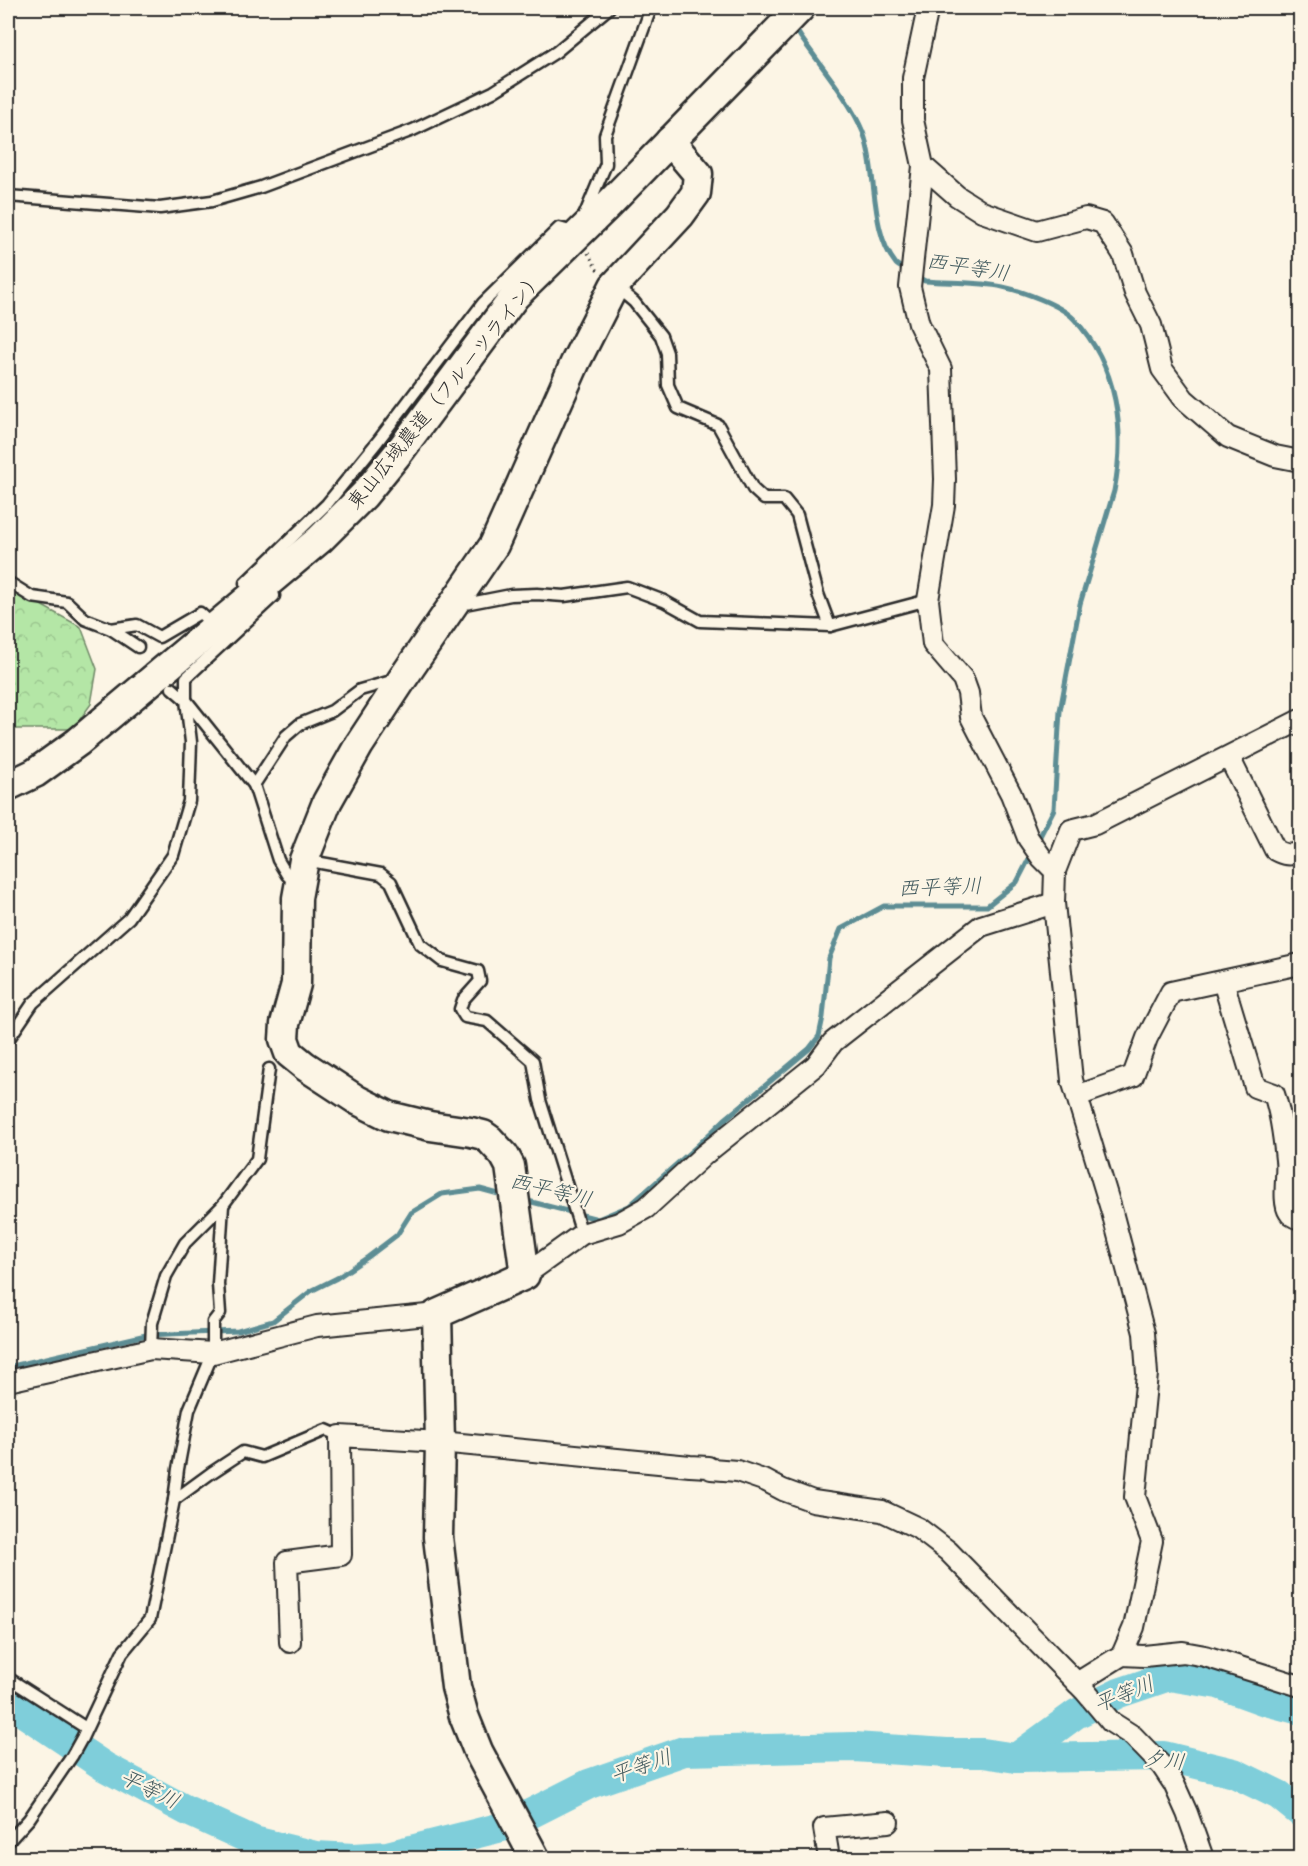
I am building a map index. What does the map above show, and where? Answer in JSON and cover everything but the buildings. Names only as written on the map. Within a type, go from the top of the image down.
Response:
[{"type":"street","name":"東山広域農道（フルーツライン）","points":[[8,786],[35,773],[78,742],[320,539],[364,495],[399,452],[515,297],[800,8]]},
{"type":"street","points":[[928,8],[913,78],[913,120],[923,166],[910,285],[918,324],[941,369],[945,505],[928,600],[933,644],[963,679],[968,693],[971,717],[1011,794],[1028,838],[1049,865],[1072,1080],[1112,1212],[1144,1334],[1146,1383],[1135,1497],[1152,1541],[1134,1627],[1122,1655],[1081,1687]]},
{"type":"street","points":[[525,1275],[510,1166],[504,1155],[490,1140],[483,1135],[471,1132],[429,1126],[389,1116],[357,1100],[304,1066],[289,1053],[284,1039],[285,1023],[296,984],[295,928],[302,873],[327,802],[359,745],[494,545],[575,363],[614,286],[680,215],[696,193],[698,174],[670,141]]},
{"type":"street","points":[[923,166],[957,196],[982,212],[1036,231],[1086,218],[1103,223],[1123,254],[1135,293],[1151,325],[1162,369],[1184,399],[1228,437],[1275,456],[1300,461]]},
{"type":"street","points":[[1049,865],[1071,830],[1095,824],[1300,720]]},
{"type":"street","points":[[1229,757],[1275,850],[1284,855],[1300,852]]},
{"type":"street","points":[[8,1381],[151,1348],[213,1352],[317,1326],[437,1314],[525,1275],[581,1231],[619,1223],[646,1208],[705,1154],[816,1065],[833,1042],[981,926],[1054,903]]},
{"type":"street","points":[[1077,1096],[1134,1076],[1147,1038],[1171,992],[1300,964]]},
{"type":"street","points":[[1223,981],[1255,1087],[1274,1094],[1287,1161],[1286,1203],[1288,1212],[1300,1219]]},
{"type":"street","points":[[437,1314],[440,1442],[438,1538],[456,1687],[464,1716],[478,1751],[530,1850]]},
{"type":"street","points":[[290,1642],[287,1562],[341,1555],[340,1436],[440,1442],[737,1471],[813,1501],[882,1511],[918,1528],[948,1551],[1081,1687],[1111,1722],[1133,1736],[1162,1766],[1174,1784],[1187,1813],[1203,1858]]},
{"type":"street","points":[[1122,1655],[1144,1656],[1183,1652],[1206,1656],[1300,1686]]},
{"type":"street","points":[[829,1858],[824,1828],[888,1822]]},
{"type":"lane","points":[[8,196],[160,208],[212,201],[261,187],[413,130],[494,92],[556,52],[609,8]]},
{"type":"lane","points":[[578,233],[606,164],[605,135],[651,8]]},
{"type":"lane","points":[[614,286],[634,302],[661,336],[667,353],[668,385],[678,408],[718,424],[753,489],[764,499],[784,499],[797,515],[818,594],[830,626]]},
{"type":"lane","points":[[8,582],[33,597],[67,602],[85,619],[111,629],[138,647]]},
{"type":"lane","points":[[8,1040],[33,1002],[129,918],[173,855],[189,801],[191,742],[186,678],[274,596],[263,587]]},
{"type":"lane","points":[[454,606],[511,595],[564,596],[627,587],[664,601],[700,621],[830,626],[928,600]]},
{"type":"lane","points":[[111,629],[136,625],[159,637],[200,614],[216,627]]},
{"type":"lane","points":[[254,785],[286,736],[300,724],[332,711],[360,690],[403,678]]},
{"type":"lane","points":[[172,688],[186,700],[254,785],[278,861],[287,875],[302,873],[381,874],[391,882],[420,944],[442,961],[478,971],[480,981],[463,1000],[460,1009],[465,1017],[487,1021],[533,1061],[540,1100],[581,1231]]},
{"type":"lane","points":[[151,1348],[152,1323],[166,1276],[185,1244],[223,1205],[257,1159],[269,1069]]},
{"type":"lane","points":[[8,1842],[29,1819],[72,1756],[122,1653],[150,1619],[189,1410],[213,1352],[213,1322],[220,1313],[218,1284],[223,1205]]},
{"type":"lane","points":[[174,1500],[243,1452],[262,1457],[326,1430],[340,1436]]},
{"type":"lane","points":[[8,1678],[84,1733]]},
{"type":"path","points":[[578,233],[597,269],[614,286]]},
{"type":"green space","points":[[8,587],[81,627],[97,669],[91,704],[73,729],[15,729],[8,720]]},
{"type":"waterway","name":"西平等川","points":[[794,25],[843,95],[863,132],[868,148],[882,235],[887,250],[896,264],[908,271]]},
{"type":"waterway","name":"西平等川","points":[[916,276],[925,281],[975,283],[1003,287],[1030,295],[1060,309],[1074,319],[1089,337],[1109,378],[1115,400],[1119,445],[1114,491],[1080,604],[1060,711],[1054,809],[1037,842]]},
{"type":"waterway","name":"西平等川","points":[[524,1200],[598,1219],[629,1206],[724,1120],[809,1049],[819,1036],[829,958],[841,929],[884,906],[987,906],[1017,882],[1032,853]]},
{"type":"waterway","name":"西平等川","points":[[8,1367],[146,1335],[238,1331],[273,1321],[311,1291],[337,1278],[368,1257],[397,1235],[411,1213],[442,1194],[480,1189],[506,1196]]},
{"type":"waterway","name":"平等川","points":[[8,1702],[105,1767],[186,1810],[254,1841],[316,1856],[354,1858],[387,1856],[506,1826],[589,1784],[684,1751],[854,1747],[983,1753],[1016,1758],[1076,1714],[1119,1693],[1169,1676],[1218,1684],[1262,1700],[1300,1710]]},
{"type":"waterway","name":"夕川","points":[[1016,1758],[1164,1756],[1234,1773],[1279,1795],[1300,1812]]}]
